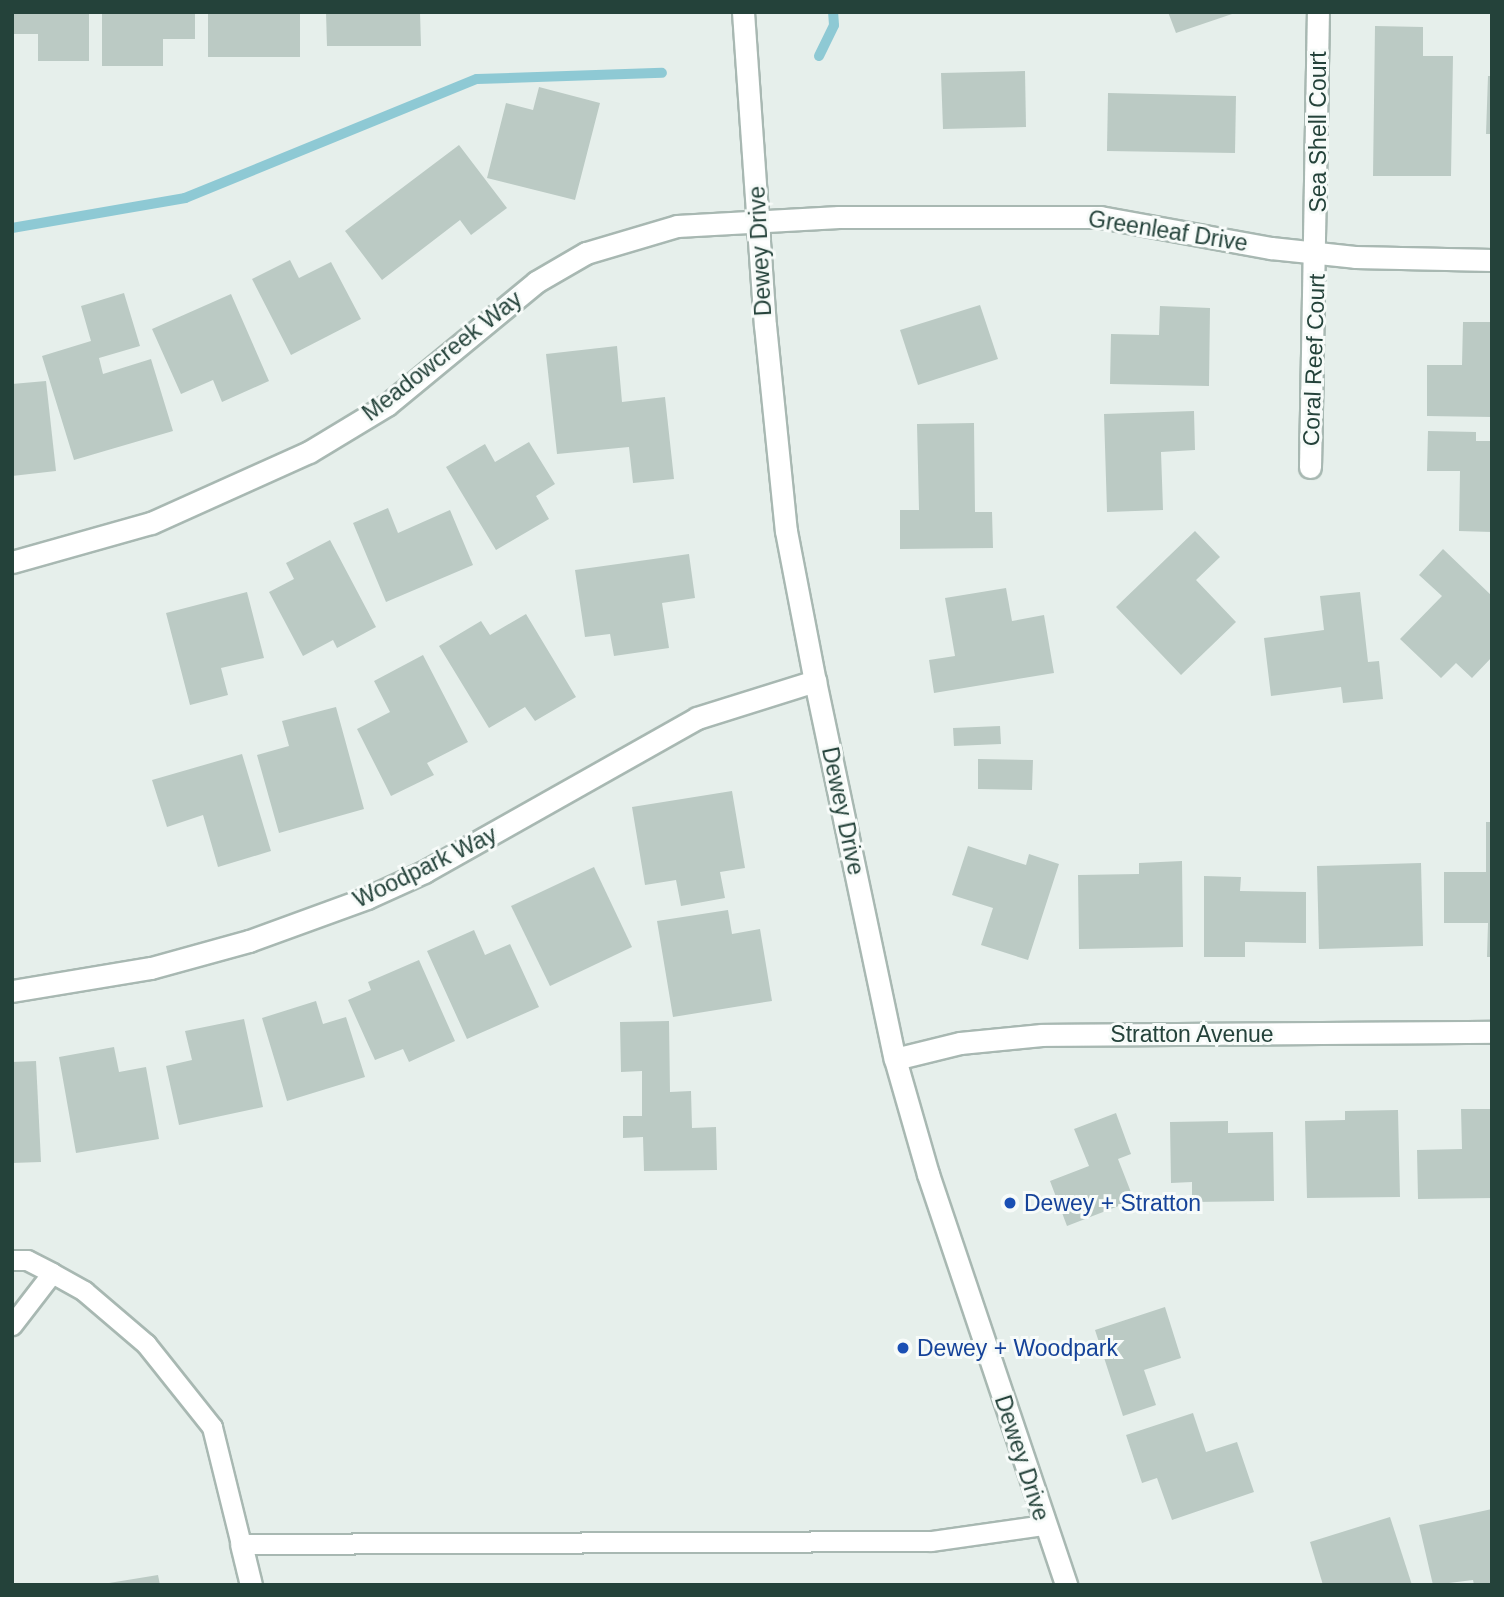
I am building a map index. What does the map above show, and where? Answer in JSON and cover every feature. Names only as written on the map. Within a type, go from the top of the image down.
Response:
[{"type":"street","name":"Dewey Drive","points":[[743,12],[765,325],[786,531],[815,681],[895,1059],[928,1174],[1066,1585]]},
{"type":"street","name":"Sea Shell Court","points":[[1317,253],[1318,12]]},
{"type":"street","name":"Greenleaf Drive","points":[[759,221],[1100,217],[1317,253],[1492,260]]},
{"type":"street","name":"Meadowcreek Way","points":[[12,562],[151,523],[309,452],[387,405],[490,317],[586,253],[677,226],[759,221]]},
{"type":"street","name":"Coral Reef Court","points":[[1310,467],[1317,253]]},
{"type":"street","name":"Woodpark Way","points":[[12,991],[151,968],[250,941],[367,898],[424,872],[697,718],[815,681]]},
{"type":"street","name":"Stratton Avenue","points":[[895,1059],[960,1042],[1042,1034],[1492,1032]]},
{"type":"street","points":[[241,1544],[251,1585]]},
{"type":"lane","points":[[12,1260],[27,1260],[84,1291],[146,1344],[212,1427],[241,1544],[931,1541],[1044,1525]]},
{"type":"lane","points":[[12,1325],[52,1273]]},
{"type":"building","points":[[12,12],[89,12],[89,61],[38,61],[38,34],[12,34]]},
{"type":"building","points":[[102,12],[195,12],[195,39],[163,39],[163,66],[102,66]]},
{"type":"building","points":[[208,12],[300,12],[300,57],[208,57]]},
{"type":"building","points":[[326,12],[420,12],[421,46],[327,46]]},
{"type":"building","points":[[1168,12],[1235,12],[1235,13],[1176,33]]},
{"type":"building","points":[[1375,26],[1423,27],[1423,56],[1453,56],[1451,176],[1373,176]]},
{"type":"building","points":[[1025,71],[1026,127],[943,129],[941,73]]},
{"type":"building","points":[[1488,76],[1492,76],[1492,134],[1486,134]]},
{"type":"building","points":[[539,87],[600,103],[575,200],[487,178],[506,103],[533,110]]},
{"type":"building","points":[[1108,93],[1236,96],[1235,153],[1107,151]]},
{"type":"building","points":[[459,145],[507,208],[471,235],[460,220],[382,280],[345,231]]},
{"type":"building","points":[[290,260],[299,278],[331,262],[361,319],[291,355],[252,279]]},
{"type":"building","points":[[124,293],[140,346],[99,358],[103,374],[151,359],[173,431],[74,460],[42,356],[91,341],[81,306]]},
{"type":"building","points":[[231,294],[269,381],[222,402],[213,380],[181,394],[152,329]]},
{"type":"building","points":[[980,305],[998,359],[918,385],[900,330]]},
{"type":"building","points":[[1160,306],[1210,308],[1209,386],[1110,384],[1111,334],[1159,335]]},
{"type":"building","points":[[1463,322],[1492,322],[1492,417],[1427,416],[1427,365],[1462,365]]},
{"type":"building","points":[[617,346],[622,402],[665,397],[674,479],[633,483],[629,447],[557,454],[546,354]]},
{"type":"building","points":[[46,381],[56,471],[12,476],[12,384]]},
{"type":"building","points":[[1194,411],[1195,450],[1161,452],[1163,510],[1107,512],[1104,414]]},
{"type":"building","points":[[974,423],[975,512],[992,512],[993,548],[900,549],[900,510],[919,510],[917,424]]},
{"type":"building","points":[[1428,431],[1476,432],[1476,441],[1492,441],[1492,532],[1459,531],[1460,471],[1427,471]]},
{"type":"building","points":[[529,442],[555,484],[536,496],[549,519],[496,550],[446,467],[485,444],[495,462]]},
{"type":"building","points":[[388,508],[398,533],[450,510],[473,565],[386,602],[353,523]]},
{"type":"building","points":[[1195,531],[1220,557],[1196,580],[1236,622],[1181,675],[1116,607]]},
{"type":"building","points":[[330,540],[376,627],[337,648],[333,640],[303,656],[269,592],[294,579],[286,563]]},
{"type":"building","points":[[1443,549],[1492,596],[1492,657],[1472,678],[1456,663],[1441,678],[1400,639],[1442,596],[1419,575]]},
{"type":"building","points":[[689,554],[695,598],[662,603],[669,648],[614,656],[610,634],[585,637],[575,570]]},
{"type":"building","points":[[1006,588],[1012,621],[1044,615],[1054,673],[934,693],[929,660],[955,656],[945,598]]},
{"type":"building","points":[[247,592],[264,658],[221,668],[228,695],[190,705],[166,613]]},
{"type":"building","points":[[1360,592],[1368,662],[1379,661],[1383,699],[1343,703],[1341,687],[1271,696],[1264,638],[1324,630],[1320,596]]},
{"type":"building","points":[[526,614],[576,697],[535,721],[525,707],[489,728],[439,646],[481,621],[490,635]]},
{"type":"building","points":[[423,655],[468,742],[427,763],[434,775],[391,796],[357,729],[390,712],[374,681]]},
{"type":"building","points":[[336,707],[364,809],[279,833],[257,755],[289,746],[282,721]]},
{"type":"building","points":[[1000,726],[1001,744],[954,746],[953,728]]},
{"type":"building","points":[[242,754],[271,851],[218,867],[203,815],[167,827],[152,780]]},
{"type":"building","points":[[978,759],[1033,760],[1032,790],[978,789]]},
{"type":"building","points":[[732,791],[745,868],[720,872],[725,898],[681,906],[676,880],[645,885],[632,807]]},
{"type":"building","points":[[1486,822],[1492,822],[1492,957],[1487,957],[1488,923],[1444,923],[1444,872],[1486,872]]},
{"type":"building","points":[[968,846],[1026,865],[1029,854],[1059,864],[1028,960],[981,945],[993,908],[952,895]]},
{"type":"building","points":[[1182,861],[1183,947],[1079,949],[1078,875],[1139,874],[1139,863]]},
{"type":"building","points":[[1421,863],[1423,946],[1319,949],[1317,866]]},
{"type":"building","points":[[594,867],[632,947],[550,986],[511,906]]},
{"type":"building","points":[[1204,876],[1241,877],[1240,891],[1306,892],[1306,943],[1245,942],[1245,957],[1204,957]]},
{"type":"building","points":[[728,910],[732,934],[760,929],[772,1001],[673,1017],[657,921]]},
{"type":"building","points":[[474,930],[485,955],[510,944],[539,1007],[467,1039],[427,951]]},
{"type":"building","points":[[419,960],[455,1041],[409,1062],[403,1049],[375,1060],[348,1000],[371,990],[368,982]]},
{"type":"building","points":[[316,1001],[323,1024],[346,1017],[365,1077],[287,1101],[262,1018]]},
{"type":"building","points":[[244,1019],[263,1107],[179,1125],[166,1066],[192,1060],[185,1031]]},
{"type":"building","points":[[669,1021],[670,1092],[691,1091],[692,1128],[716,1127],[717,1170],[644,1171],[643,1137],[623,1138],[623,1116],[642,1116],[642,1071],[621,1072],[620,1022]]},
{"type":"building","points":[[114,1047],[119,1072],[146,1067],[159,1139],[76,1153],[59,1057]]},
{"type":"building","points":[[36,1061],[41,1162],[12,1163],[12,1062]]},
{"type":"building","points":[[1461,1109],[1492,1109],[1492,1198],[1418,1199],[1417,1150],[1462,1149]]},
{"type":"building","points":[[1398,1110],[1400,1197],[1307,1198],[1305,1121],[1345,1120],[1345,1111]]},
{"type":"building","points":[[1116,1113],[1131,1154],[1118,1159],[1134,1200],[1067,1226],[1050,1181],[1089,1166],[1074,1129]]},
{"type":"building","points":[[1228,1121],[1228,1133],[1273,1132],[1274,1201],[1192,1202],[1192,1182],[1171,1183],[1170,1122]]},
{"type":"building","points":[[1165,1307],[1181,1358],[1144,1370],[1156,1405],[1123,1416],[1095,1330]]},
{"type":"building","points":[[1193,1413],[1206,1452],[1237,1442],[1254,1492],[1172,1520],[1157,1478],[1142,1483],[1126,1435]]},
{"type":"building","points":[[1492,1509],[1492,1585],[1474,1585],[1473,1580],[1433,1585],[1419,1525]]},
{"type":"building","points":[[1390,1517],[1412,1585],[1323,1585],[1310,1542]]},
{"type":"building","points":[[158,1575],[160,1585],[109,1585],[109,1583]]},
{"type":"waterway","points":[[819,56],[834,25],[833,12]]},
{"type":"waterway","points":[[12,228],[185,198],[477,79],[662,73]]},
{"type":"place","name":"Dewey + Stratton","points":[[1010,1203]]},
{"type":"place","name":"Dewey + Woodpark","points":[[903,1348]]}]
